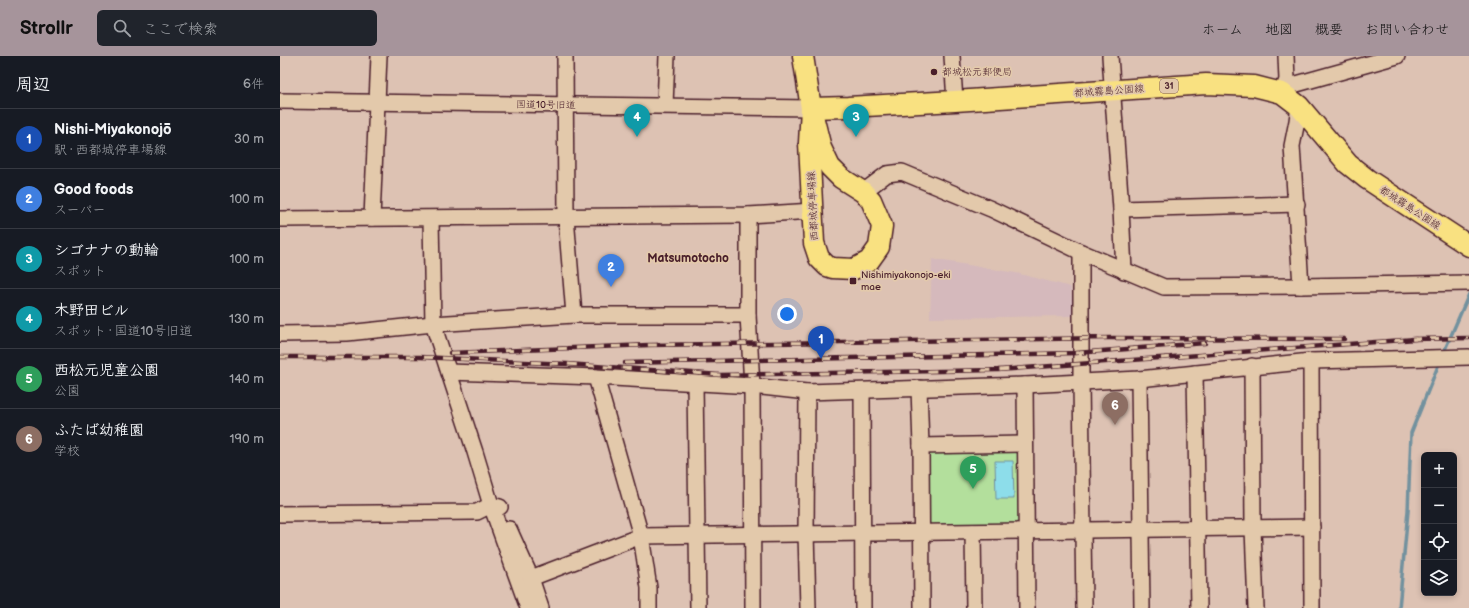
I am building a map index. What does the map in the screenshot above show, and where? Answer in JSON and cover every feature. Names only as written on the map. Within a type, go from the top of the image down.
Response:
[{"type":"main road","points":[[803,56],[811,108]]},
{"type":"main road","name":"都城霧島公園線","points":[[811,108],[955,101],[1206,84],[1254,86],[1282,93],[1299,106],[1348,164],[1367,179],[1469,246]]},
{"type":"main road","name":"西都城停車場線","points":[[811,108],[821,148],[830,167],[841,178],[871,200],[882,226],[879,247],[869,261],[854,269],[833,268],[827,266],[819,258],[814,243],[810,144],[811,108]]},
{"type":"street","points":[[372,218],[379,56]]},
{"type":"street","points":[[565,56],[566,217],[574,316]]},
{"type":"street","points":[[665,105],[667,56]]},
{"type":"street","points":[[952,56],[955,101]]},
{"type":"street","points":[[1110,56],[1122,209],[1124,271]]},
{"type":"street","points":[[1282,93],[1287,80],[1286,56]]},
{"type":"street","points":[[1282,93],[1293,85],[1397,56]]},
{"type":"street","name":"国道10号旧道","points":[[280,101],[811,108]]},
{"type":"street","points":[[1299,106],[1292,146],[1302,286]]},
{"type":"street","points":[[862,192],[887,174],[902,172],[991,210],[1124,271],[1164,286],[1302,286],[1469,283]]},
{"type":"street","points":[[1122,209],[1297,204]]},
{"type":"street","points":[[280,219],[431,219],[748,215],[813,211]]},
{"type":"street","points":[[748,215],[748,315],[752,386],[753,608]]},
{"type":"street","points":[[431,219],[433,324],[491,505],[528,608]]},
{"type":"street","points":[[1081,252],[1084,608]]},
{"type":"street","points":[[280,334],[347,333],[433,324],[574,316],[748,315]]},
{"type":"street","points":[[449,372],[596,377],[752,386],[807,392],[1025,385],[1139,379],[1252,366],[1312,361],[1469,356]]},
{"type":"street","points":[[1312,361],[1312,608]]},
{"type":"street","points":[[1252,366],[1253,528],[1256,608]]},
{"type":"street","points":[[1195,372],[1199,608]]},
{"type":"street","points":[[596,377],[641,536],[649,588],[649,608]]},
{"type":"street","points":[[1139,379],[1142,608]]},
{"type":"street","points":[[695,383],[698,608]]},
{"type":"street","points":[[1025,385],[1027,608]]},
{"type":"street","points":[[918,388],[921,446],[922,608]]},
{"type":"street","points":[[862,390],[863,608]]},
{"type":"street","points":[[807,392],[806,533],[808,608]]},
{"type":"street","points":[[921,446],[1025,444]]},
{"type":"street","points":[[491,505],[488,527],[518,608]]},
{"type":"street","points":[[280,514],[477,512],[491,505],[500,507],[531,578],[541,608]]},
{"type":"street","points":[[531,578],[641,536],[1312,527]]},
{"type":"street","points":[[973,532],[974,608]]},
{"type":"shaded area","points":[[932,259],[1016,273],[1071,287],[1073,316],[930,318]]},
{"type":"green space","points":[[1025,444],[1026,531],[921,533],[921,446]]},
{"type":"water","points":[[995,461],[1013,461],[1014,499],[996,499]]},
{"type":"waterway","points":[[1443,354],[1469,294]]},
{"type":"waterway","points":[[1399,608],[1408,511],[1411,433],[1440,361]]},
{"type":"railway","points":[[450,353],[649,345],[1109,338],[1344,339]]},
{"type":"railway","points":[[1412,339],[1469,338]]},
{"type":"railway","points":[[280,357],[420,357],[567,364],[720,375],[998,370],[1416,339]]},
{"type":"railway","points":[[625,363],[1076,353],[1205,343]]},
{"type":"place","name":"都城松元郵便局","points":[[934,72]]},
{"type":"place","name":"木野田ビル","points":[[637,137]]},
{"type":"place","name":"シゴナナの動輪","points":[[856,137]]},
{"type":"place","name":"Nishimiyakonojo-eki mae","points":[[853,281]]},
{"type":"place","name":"Good foods","points":[[611,287]]},
{"type":"place","name":"Nishi-Miyakonojō","points":[[821,359]]},
{"type":"place","name":"ふたば幼稚園","points":[[1115,425]]},
{"type":"place","name":"西松元児童公園","points":[[973,489]]},
{"type":"district","name":"Matsumotocho","points":[[688,258]]}]
